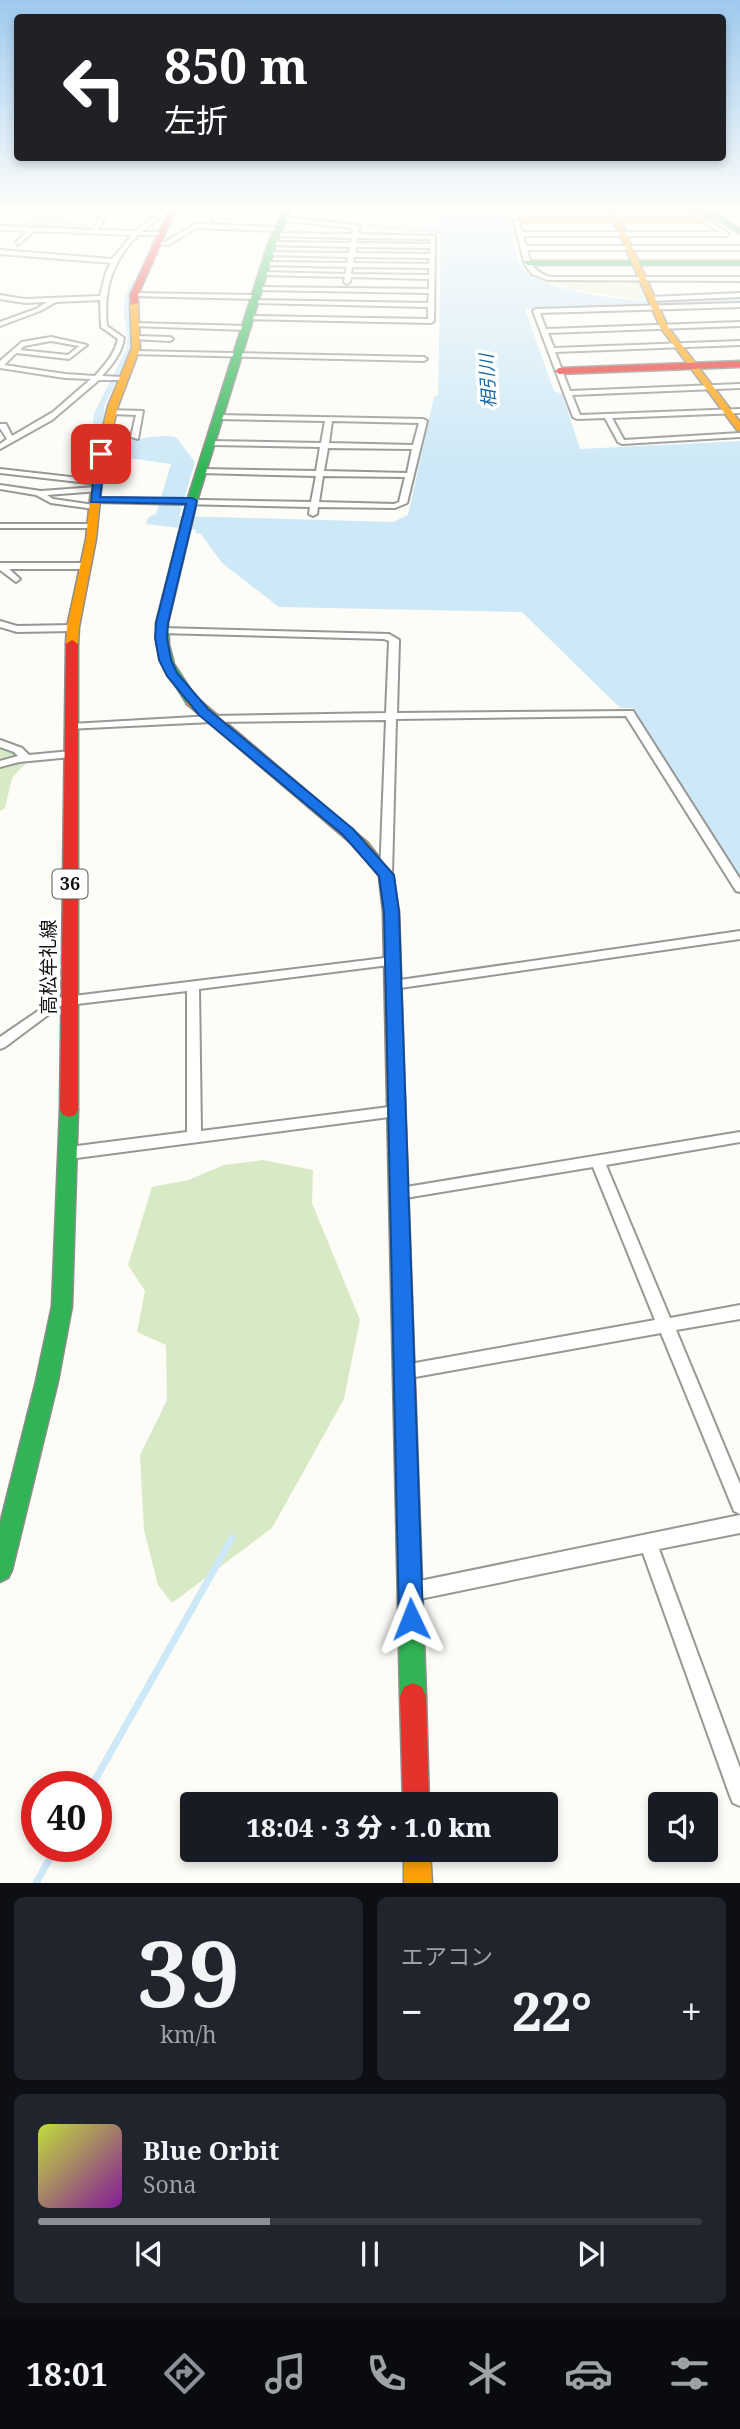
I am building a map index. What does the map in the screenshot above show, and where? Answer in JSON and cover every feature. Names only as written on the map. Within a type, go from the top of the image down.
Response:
[{"type":"street","points":[[0,447],[54,415],[98,377],[122,342],[117,334],[104,327],[101,295]]},
{"type":"street","name":"高松牟礼線","points":[[0,1570],[47,1381],[62,1306],[69,1153],[73,628],[111,412],[135,339],[134,295]]},
{"type":"street","points":[[190,338],[196,327],[230,295]]},
{"type":"street","points":[[258,295],[189,506],[162,631],[165,660],[191,700],[348,832],[386,875]]},
{"type":"street","points":[[312,295],[340,320],[431,321],[432,295]]},
{"type":"street","points":[[331,295],[344,303],[431,304]]},
{"type":"street","points":[[340,320],[345,295]]},
{"type":"street","points":[[650,295],[664,327],[709,388],[734,411],[740,428]]},
{"type":"street","points":[[734,411],[577,418],[536,311],[740,295]]},
{"type":"street","points":[[0,297],[24,301],[100,298]]},
{"type":"street","points":[[0,324],[38,310],[55,300]]},
{"type":"street","points":[[653,303],[740,305]]},
{"type":"street","points":[[544,331],[740,324]]},
{"type":"street","points":[[135,339],[196,327]]},
{"type":"street","points":[[0,365],[22,344],[51,339],[84,345],[69,357],[15,351]]},
{"type":"street","points":[[135,339],[239,356],[424,359]]},
{"type":"street","points":[[135,339],[170,339]]},
{"type":"street","points":[[551,350],[740,343]]},
{"type":"street","points":[[559,371],[740,364]]},
{"type":"street","points":[[0,365],[65,376],[123,379]]},
{"type":"street","points":[[568,393],[740,386]]},
{"type":"street","points":[[111,412],[140,413],[135,437]]},
{"type":"street","points":[[607,416],[622,442],[740,435]]},
{"type":"street","points":[[0,487],[189,506],[395,506],[403,503],[423,421],[219,417]]},
{"type":"street","points":[[313,514],[329,419]]},
{"type":"street","points":[[0,426],[3,426],[10,439]]},
{"type":"street","points":[[211,443],[417,447]]},
{"type":"street","points":[[0,471],[95,495]]},
{"type":"street","points":[[201,471],[410,475]]},
{"type":"street","points":[[39,493],[51,501],[95,495]]},
{"type":"street","points":[[0,526],[92,526]]},
{"type":"street","points":[[0,566],[85,566]]},
{"type":"street","points":[[0,566],[16,579]]},
{"type":"street","points":[[0,624],[17,629],[73,628]]},
{"type":"street","points":[[162,631],[386,636],[394,640],[386,875],[393,961],[416,1792]]},
{"type":"street","points":[[71,727],[212,719],[629,713],[740,888]]},
{"type":"street","points":[[0,743],[18,750],[26,758]]},
{"type":"street","points":[[0,764],[26,758],[71,754]]},
{"type":"street","points":[[393,985],[740,935]]},
{"type":"street","points":[[0,1044],[57,1002],[393,961]]},
{"type":"street","points":[[193,985],[194,1137]]},
{"type":"street","points":[[69,1153],[397,1111]]},
{"type":"street","points":[[399,1193],[740,1137]]},
{"type":"street","points":[[597,1160],[740,1506]]},
{"type":"street","points":[[404,1371],[740,1312]]},
{"type":"street","points":[[410,1592],[740,1524]]},
{"type":"street","points":[[648,1543],[740,1796]]},
{"type":"street","points":[[417,1862],[418,1883]]},
{"type":"green space","points":[[609,295],[645,295],[648,301]]},
{"type":"green space","points":[[0,748],[13,752],[27,762],[12,778],[5,808],[0,811]]},
{"type":"green space","points":[[263,1160],[313,1170],[312,1203],[360,1320],[344,1399],[272,1528],[172,1603],[158,1585],[144,1530],[140,1455],[167,1400],[166,1345],[137,1332],[145,1291],[128,1265],[152,1187],[188,1180],[224,1165]]},
{"type":"water","name":"相引川","points":[[126,295],[135,295],[133,344],[104,407],[105,424],[101,438],[119,441],[157,436],[176,437],[195,462],[179,516],[393,522],[408,515],[434,397],[438,395],[440,295],[596,295],[648,301],[740,296],[740,303],[525,309],[554,391],[562,394],[580,449],[740,441],[740,880],[633,708],[621,708],[617,705],[522,612],[279,607],[222,563],[201,534],[195,533],[196,530],[146,524],[149,517],[156,514],[171,464],[108,455],[108,451],[91,443],[94,413],[126,350]]},
{"type":"waterway","points":[[100,1771],[232,1538]]},
{"type":"waterway","points":[[36,1883],[48,1862]]},
{"type":"traffic: fast","points":[[192,701],[168,664],[163,645],[162,623],[192,501],[256,295]]},
{"type":"traffic: fast","points":[[396,1100],[413,1696]]},
{"type":"traffic: fast","points":[[0,1570],[47,1381],[62,1306],[69,1110]]},
{"type":"traffic: slow","points":[[650,295],[664,327],[740,428]]},
{"type":"traffic: slow","points":[[72,644],[91,539],[98,470],[113,406],[136,348],[134,303]]},
{"type":"traffic: slow","points":[[192,701],[363,846],[386,875],[391,912],[396,1100]]},
{"type":"traffic: slow","points":[[417,1862],[418,1883]]},
{"type":"traffic: jam","points":[[134,295],[134,303]]},
{"type":"traffic: jam","points":[[559,371],[740,364]]},
{"type":"traffic: jam","points":[[69,1110],[72,644]]},
{"type":"traffic: jam","points":[[413,1696],[416,1792]]},
{"type":"route","points":[[101,454],[95,500],[192,501],[162,623],[161,638],[165,660],[172,674],[191,700],[348,832],[386,875],[391,912],[411,1619]]}]
